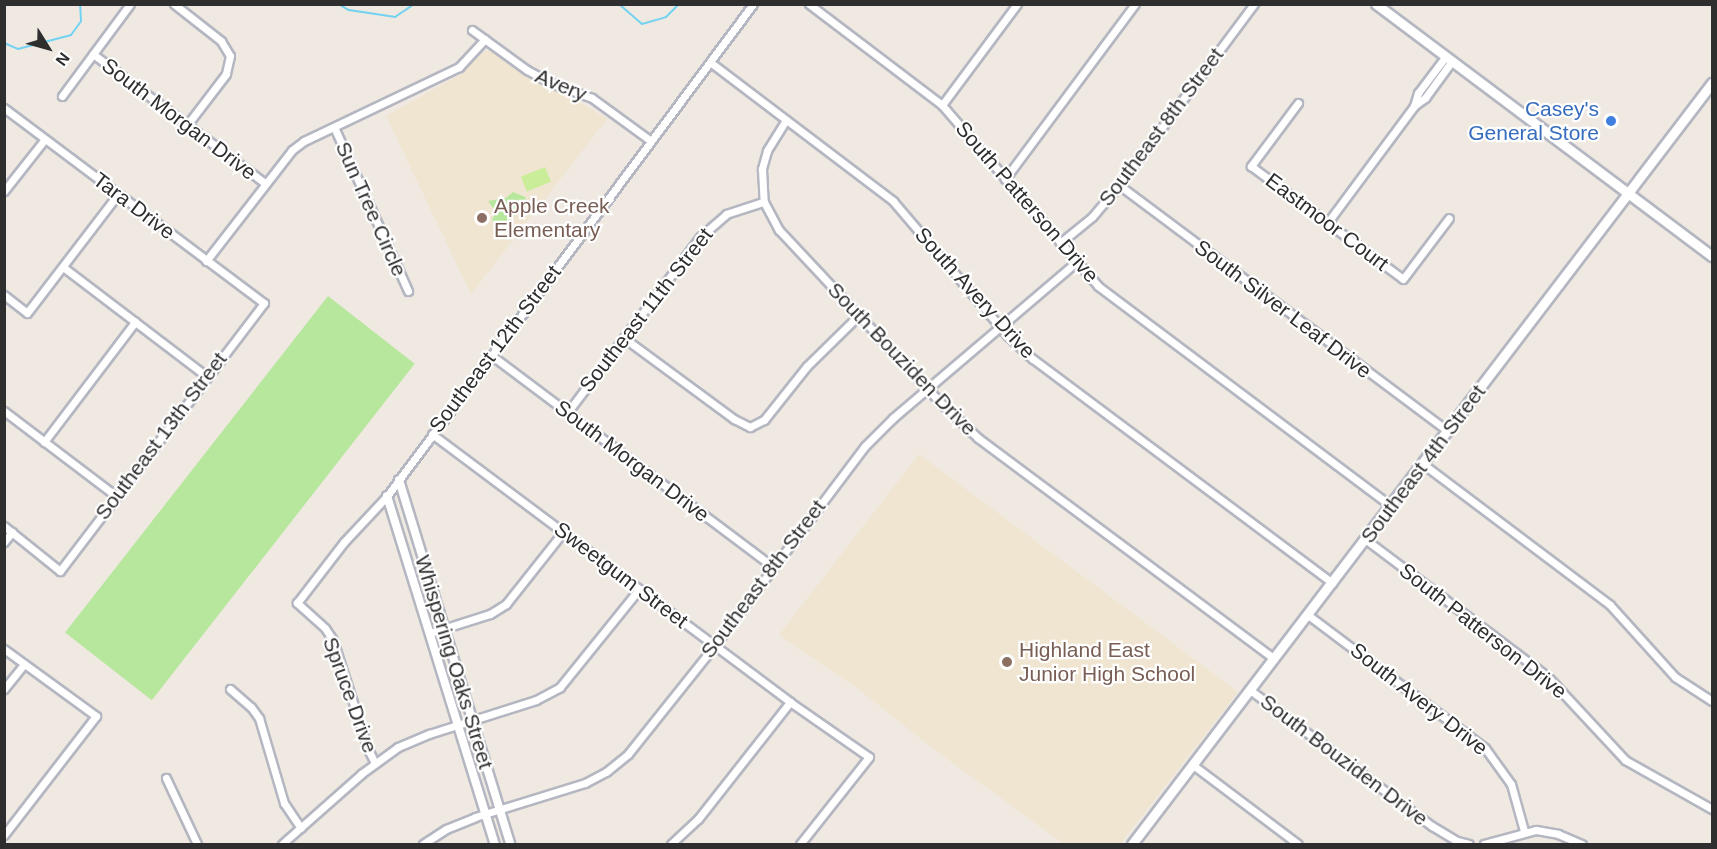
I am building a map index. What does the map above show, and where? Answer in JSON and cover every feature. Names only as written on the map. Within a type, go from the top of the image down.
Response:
[{"type":"main road","points":[[1376,4],[1713,256]]},
{"type":"main road","name":"Southeast 4th Street","points":[[1136,843],[1713,83]]},
{"type":"street","points":[[62,96],[130,4]]},
{"type":"street","points":[[174,4],[221,41],[230,56],[223,78],[187,125]]},
{"type":"street","name":"Southeast 12th Street","points":[[297,603],[344,542],[387,496],[753,4]]},
{"type":"street","name":"South Patterson Drive","points":[[809,4],[942,105],[1098,286],[1391,506]]},
{"type":"street","points":[[942,105],[1017,4]]},
{"type":"street","points":[[1005,179],[1135,4]]},
{"type":"street","name":"Southeast 8th Street","points":[[1060,243],[1092,217],[1119,185],[1254,4]]},
{"type":"street","name":"Avery","points":[[472,30],[540,78],[601,103],[651,141]]},
{"type":"street","points":[[206,261],[292,150],[334,127],[459,67],[485,39]]},
{"type":"street","name":"South Morgan Drive","points":[[93,54],[266,184]]},
{"type":"street","points":[[1328,222],[1414,106],[1425,98],[1449,59]]},
{"type":"street","name":"South Avery Drive","points":[[710,62],[893,201],[1000,327],[1033,359],[1332,583]]},
{"type":"street","name":"Eastmoor Court","points":[[1298,103],[1251,166],[1403,279],[1449,218]]},
{"type":"street","name":"Tara Drive","points":[[4,108],[264,303]]},
{"type":"street","name":"South Bouziden Drive","points":[[786,120],[776,134],[763,161],[764,202],[778,230],[927,388],[978,438],[1274,659]]},
{"type":"street","name":"Sun Tree Circle","points":[[334,127],[408,291]]},
{"type":"street","points":[[4,191],[45,138]]},
{"type":"street","name":"South Silver Leaf Drive","points":[[1119,185],[1448,431]]},
{"type":"street","points":[[4,295],[27,313],[118,194]]},
{"type":"street","name":"Southeast 11th Street","points":[[567,413],[710,226],[734,210],[764,202]]},
{"type":"street","name":"Southeast 8th Street","points":[[423,844],[458,823],[585,783],[615,765],[637,744],[715,645],[853,459],[879,431],[927,388],[1076,262]]},
{"type":"street","points":[[63,267],[206,376]]},
{"type":"street","name":"Southeast 13th Street","points":[[12,532],[60,572],[206,376],[264,303]]},
{"type":"street","points":[[624,338],[734,419],[753,427],[764,420],[807,366],[858,316]]},
{"type":"street","points":[[44,442],[135,322]]},
{"type":"street","name":"South Morgan Drive","points":[[491,355],[773,567]]},
{"type":"street","points":[[4,411],[116,496]]},
{"type":"street","name":"Sweetgum Street","points":[[432,434],[790,702],[869,757],[800,844]]},
{"type":"street","points":[[1423,464],[1610,605],[1675,677],[1713,701]]},
{"type":"street","name":"Whispering Oaks Street","points":[[399,480],[510,844]]},
{"type":"street","name":"Whispering Oaks Street","points":[[387,496],[495,844]]},
{"type":"street","points":[[4,526],[12,532],[4,542]]},
{"type":"street","points":[[430,633],[490,614],[506,604],[563,532]]},
{"type":"street","name":"South Patterson Drive","points":[[1365,539],[1548,676],[1625,760],[1713,809]]},
{"type":"street","points":[[282,844],[375,763],[413,740],[536,700],[560,687],[639,589]]},
{"type":"street","name":"Spruce Drive","points":[[297,603],[325,627],[333,640],[368,749],[375,763]]},
{"type":"street","name":"South Avery Drive","points":[[1308,615],[1485,748],[1511,784],[1524,831]]},
{"type":"street","points":[[4,649],[96,716],[4,835]]},
{"type":"street","points":[[4,689],[24,664]]},
{"type":"street","points":[[230,689],[251,707],[259,718],[284,803],[301,828]]},
{"type":"street","name":"South Bouziden Drive","points":[[1250,690],[1432,826],[1445,835],[1469,844]]},
{"type":"street","points":[[671,844],[699,819],[790,702]]},
{"type":"street","points":[[1193,765],[1298,844]]},
{"type":"street","points":[[166,778],[197,844]]},
{"type":"street","points":[[1484,844],[1524,831],[1547,830],[1582,844]]},
{"type":"shaded area","name":"Apple Creek Elementary","points":[[487,51],[548,89],[570,96],[607,119],[471,294],[386,116],[461,74],[480,53]]},
{"type":"shaded area","name":"Highland East Junior High School","points":[[919,454],[1238,692],[1120,844],[1064,844],[931,747],[857,688],[779,635]]},
{"type":"green space","points":[[545,167],[551,182],[527,192],[521,177]]},
{"type":"green space","points":[[513,192],[525,197],[528,204],[501,228],[492,220],[496,212],[488,201],[506,198]]},
{"type":"green space","points":[[328,296],[415,364],[152,700],[65,632]]},
{"type":"waterway","points":[[4,43],[18,49],[71,35],[81,21],[80,4]]},
{"type":"waterway","points":[[338,4],[349,10],[395,17],[414,4]]},
{"type":"waterway","points":[[619,4],[642,24],[666,17],[679,4]]},
{"type":"place","name":"Casey's General Store","points":[[1611,121]]},
{"type":"place","name":"Apple Creek Elementary","points":[[482,218]]},
{"type":"place","name":"Highland East Junior High School","points":[[1007,662]]}]
